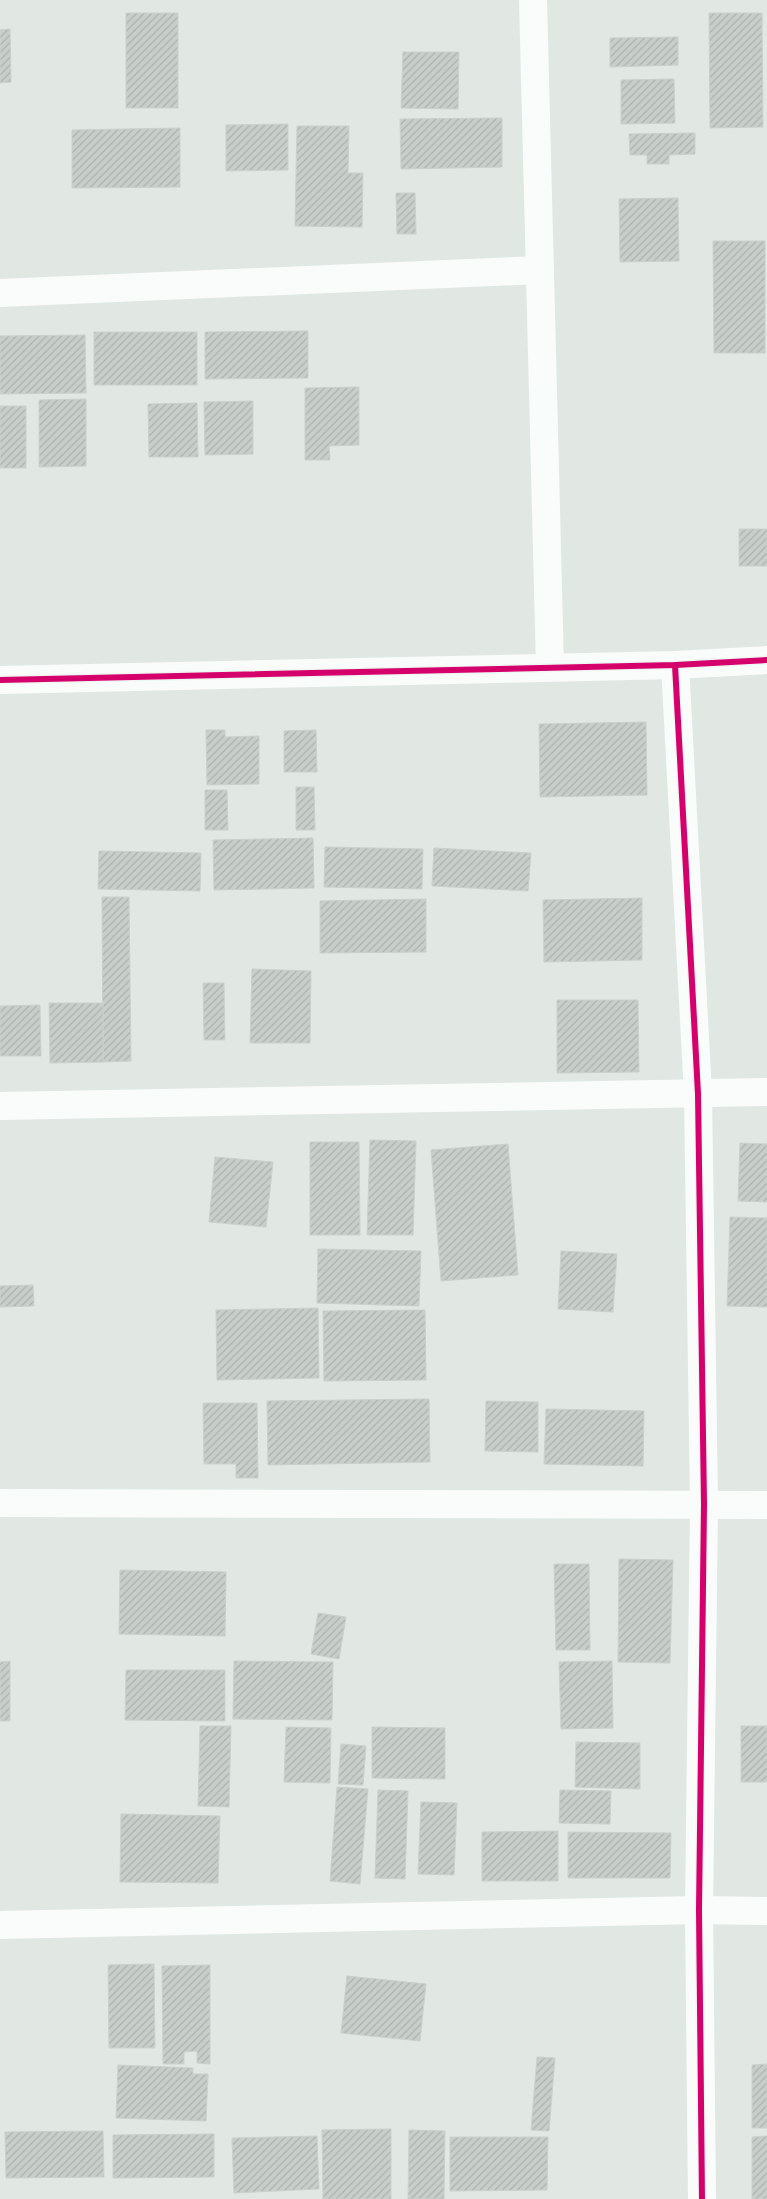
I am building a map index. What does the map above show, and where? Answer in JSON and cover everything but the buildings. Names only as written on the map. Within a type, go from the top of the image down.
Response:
[{"type":"street","points":[[533,0],[550,667]]},
{"type":"street","points":[[0,293],[540,270]]},
{"type":"street","points":[[0,680],[674,664],[767,660]]},
{"type":"street","points":[[674,664],[698,1094],[704,1504],[699,1910],[702,2199]]},
{"type":"street","points":[[0,1106],[767,1092]]},
{"type":"street","points":[[0,1503],[767,1504]]},
{"type":"street","points":[[0,1925],[699,1910],[767,1911]]},
{"type":"cycle path","points":[[0,680],[675,665],[767,660]]},
{"type":"cycle path","points":[[675,665],[698,1094],[704,1504],[699,1910],[702,2199]]}]
